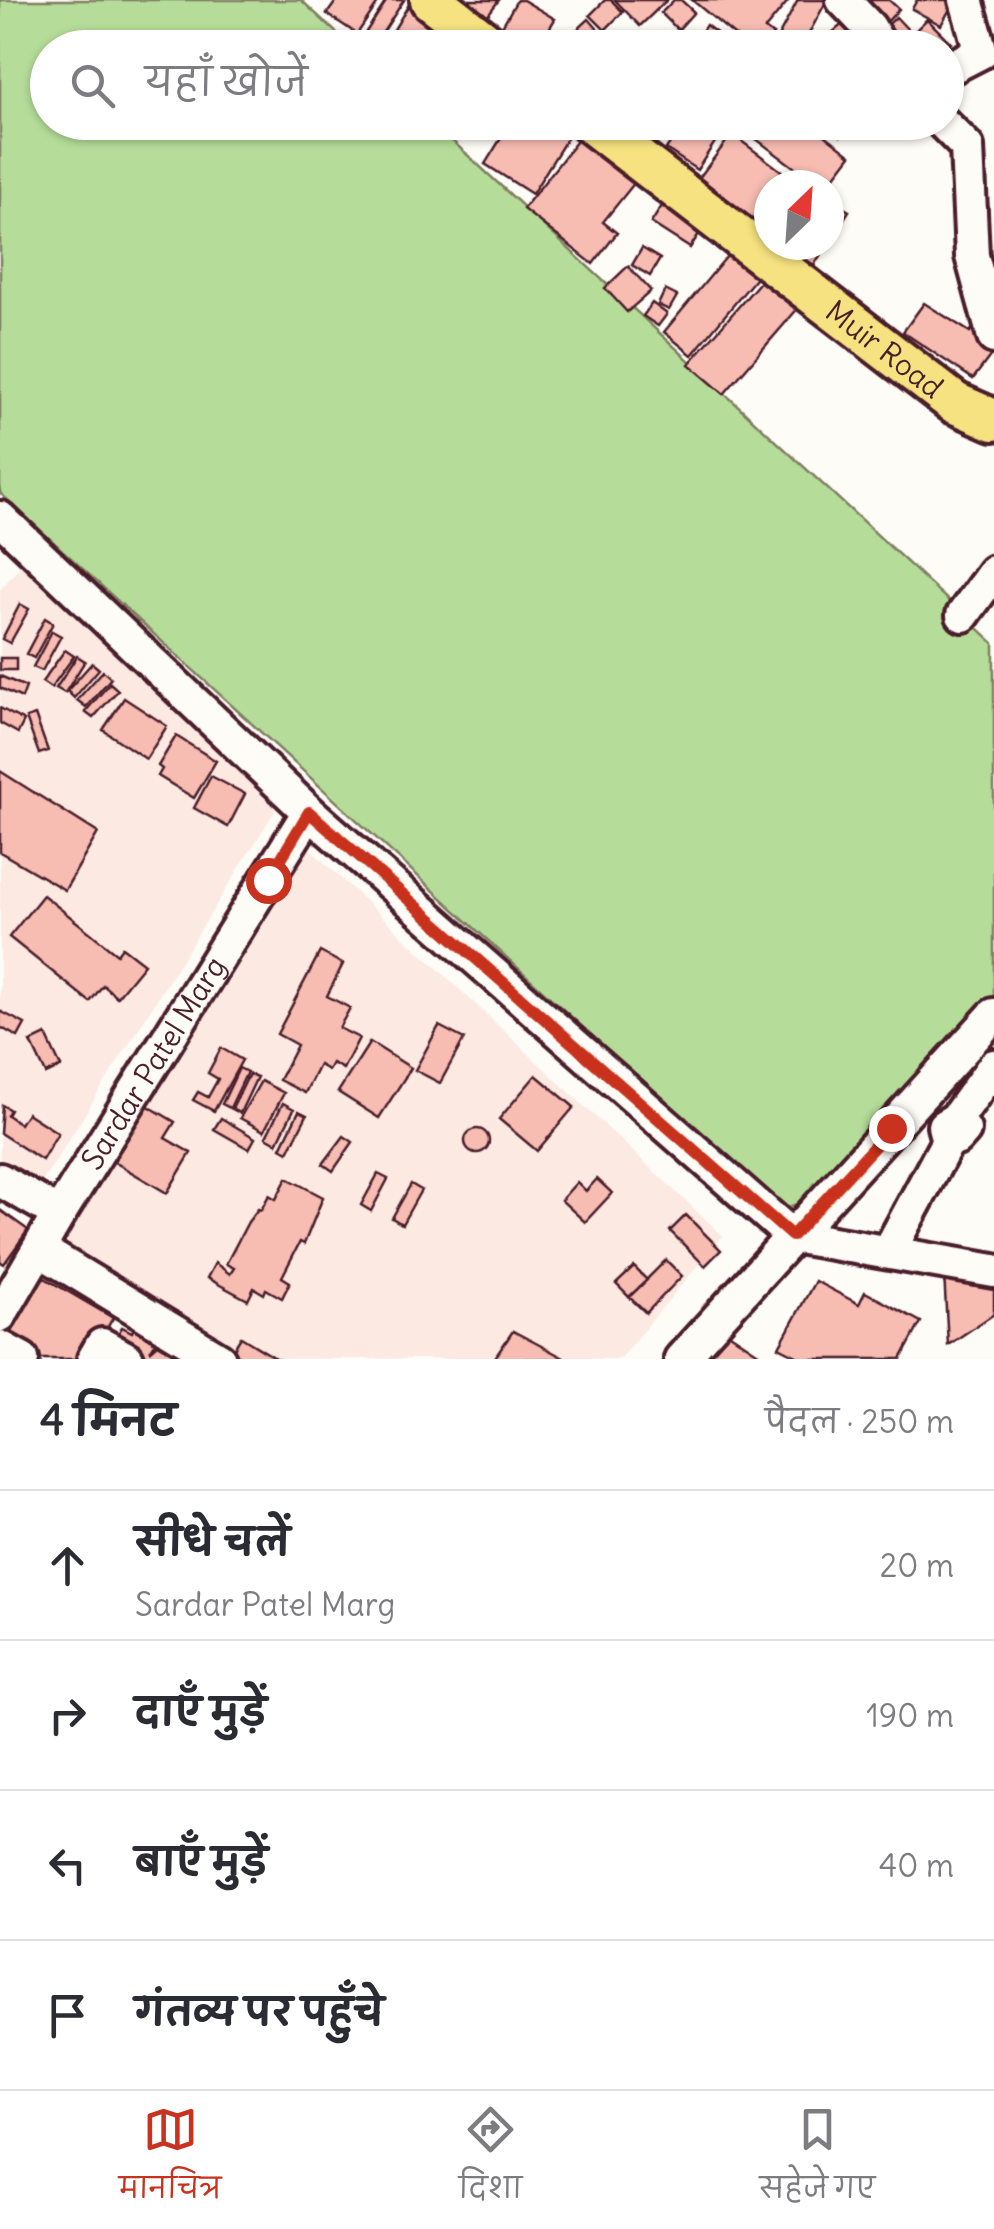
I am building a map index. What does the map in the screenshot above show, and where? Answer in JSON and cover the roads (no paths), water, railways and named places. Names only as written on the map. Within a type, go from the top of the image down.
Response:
[{"type":"main road","points":[[431,0],[469,30]]},
{"type":"main road","name":"Muir Road","points":[[613,140],[955,404],[994,420]]},
{"type":"street","points":[[843,0],[871,30]]},
{"type":"street","points":[[964,61],[982,52],[966,0]]},
{"type":"street","points":[[960,140],[967,147],[994,337]]},
{"type":"street","points":[[0,518],[309,812],[792,1236],[994,1271]]},
{"type":"street","points":[[963,614],[994,572]]},
{"type":"street","name":"Sardar Patel Marg","points":[[0,1314],[309,812]]},
{"type":"street","points":[[681,1359],[994,1015]]},
{"type":"street","points":[[890,1252],[949,1129],[994,1066]]},
{"type":"street","points":[[916,1100],[949,1129]]},
{"type":"street","points":[[0,1180],[59,1214]]},
{"type":"street","points":[[40,1250],[218,1359]]},
{"type":"street","points":[[94,1359],[102,1345],[127,1359]]},
{"type":"street","points":[[0,1347],[22,1359]]}]
